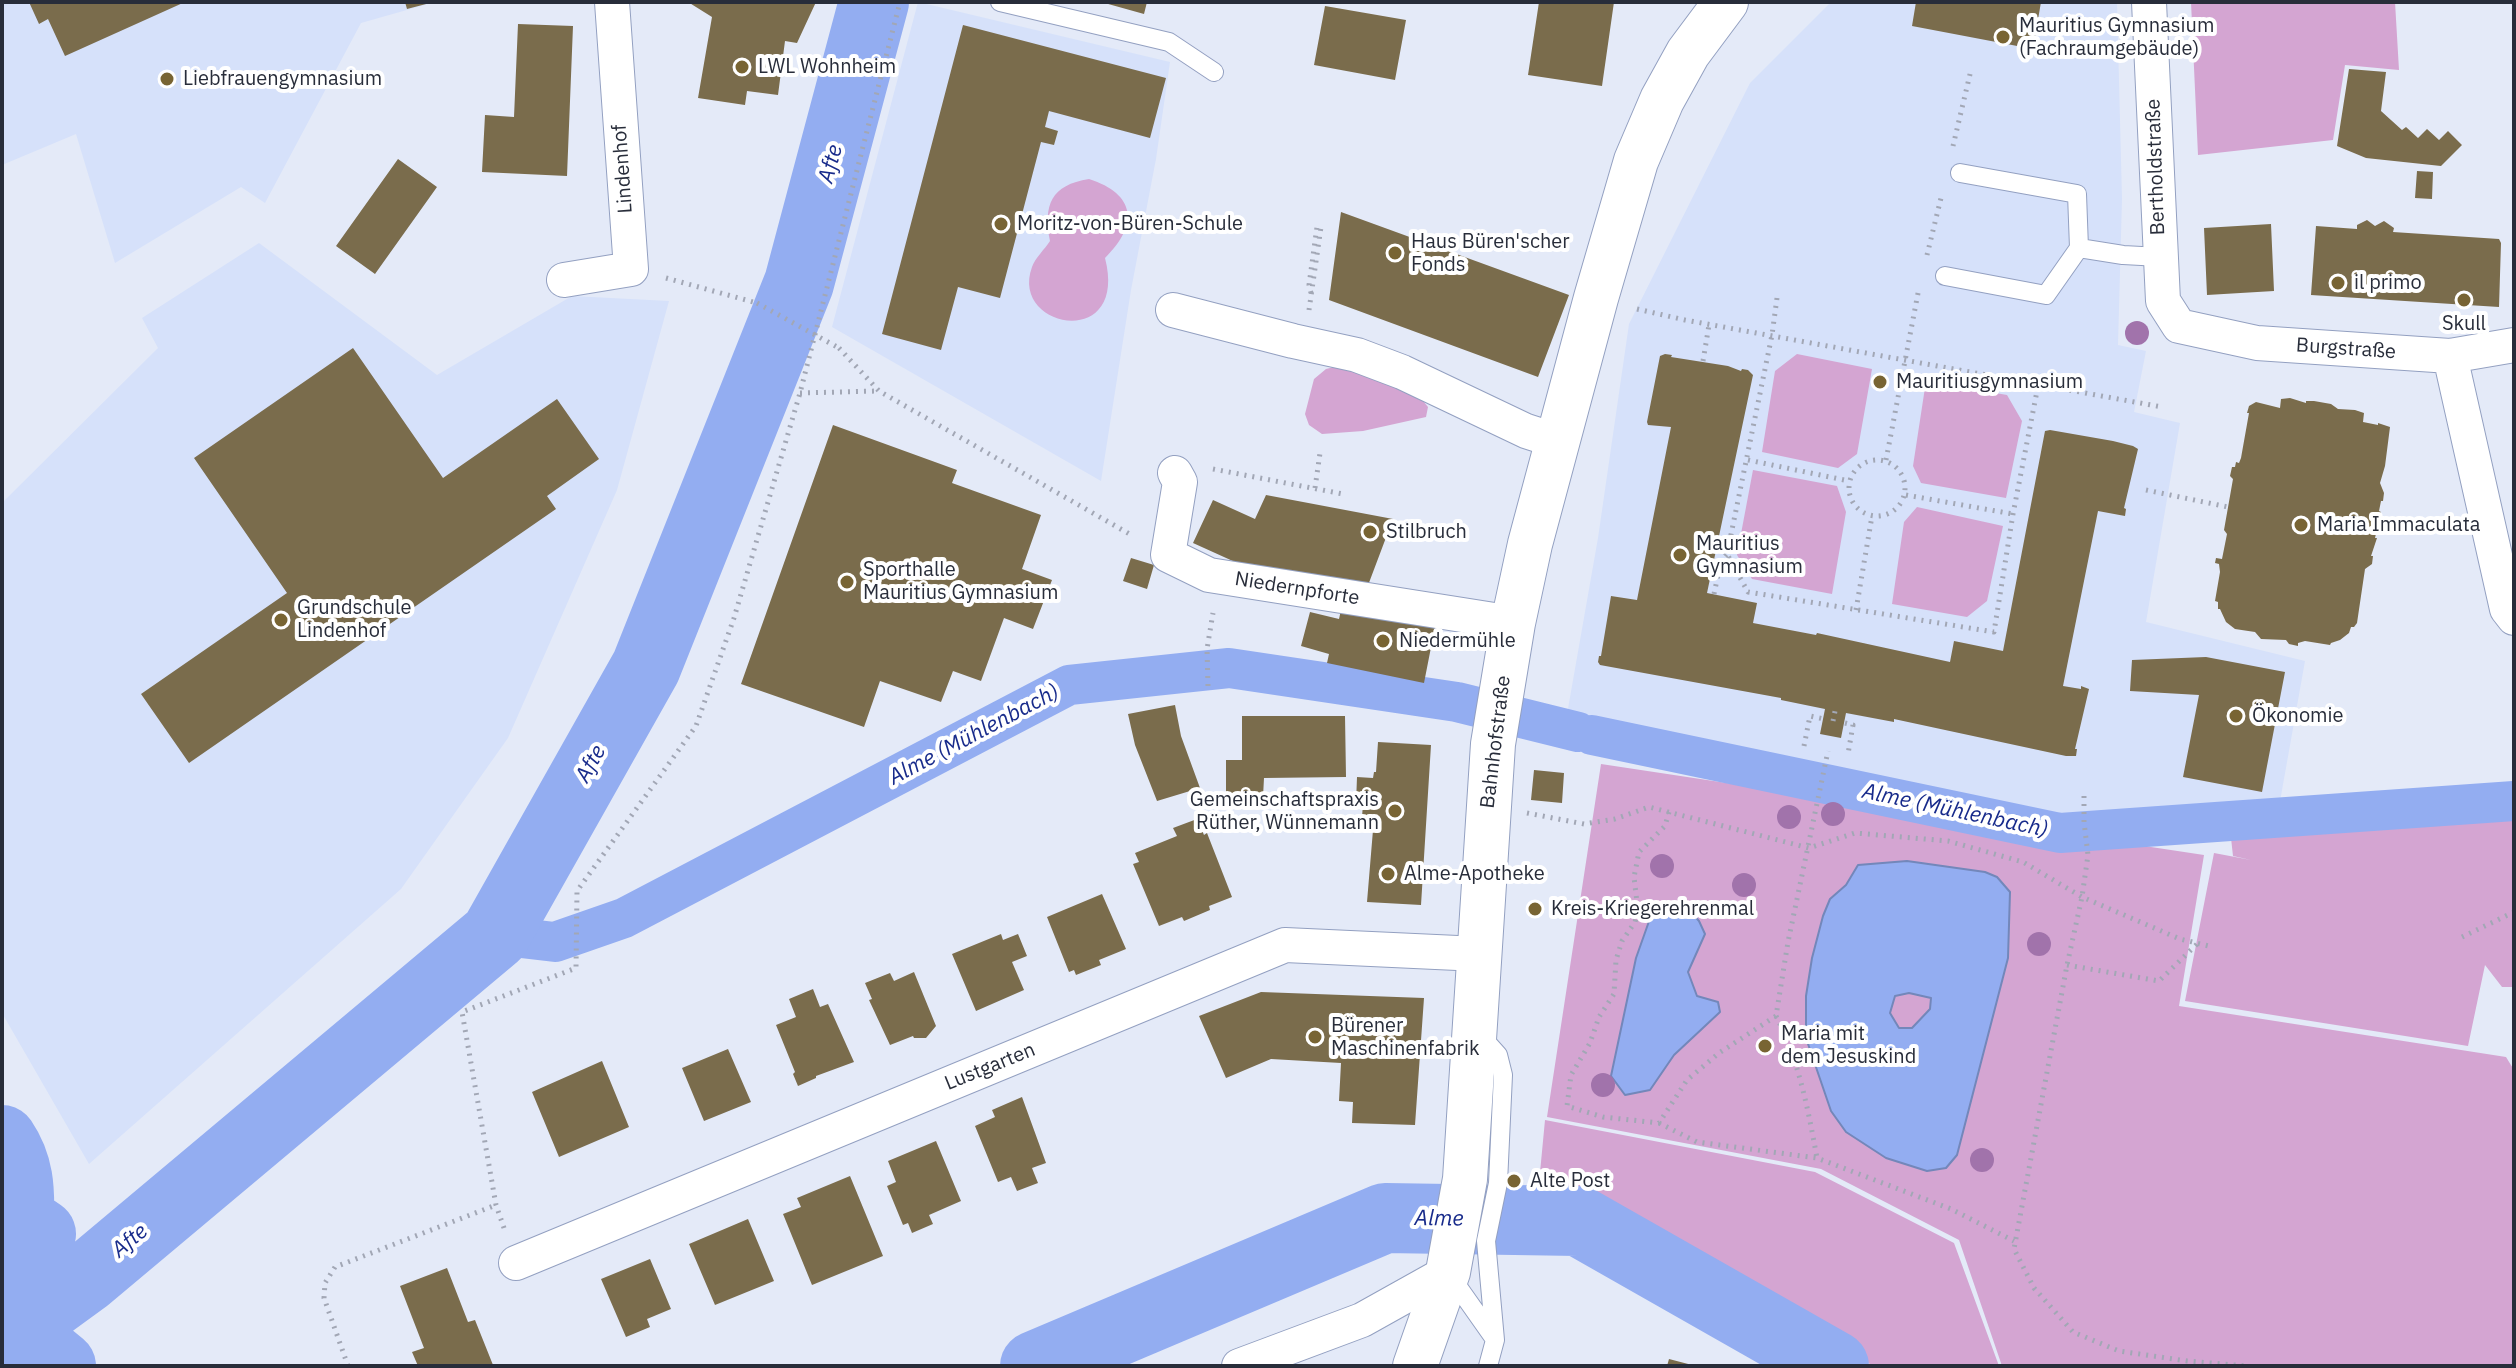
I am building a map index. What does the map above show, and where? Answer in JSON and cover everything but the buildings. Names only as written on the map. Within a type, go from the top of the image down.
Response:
[{"type":"main road","name":"Bahnhofstraße","points":[[1415,1366],[1462,1266],[1481,1181],[1475,1030],[1479,954],[1493,744],[1513,623],[1557,441],[1636,161],[1662,100],[1688,53],[1722,3]]},
{"type":"street","name":"Lindenhof","points":[[612,2],[631,269]]},
{"type":"street","name":"Bertholdstraße","points":[[2149,2],[2163,301],[2179,326]]},
{"type":"street","points":[[564,280],[631,269]]},
{"type":"street","points":[[1173,310],[1357,355],[1402,372],[1526,431],[1557,441]]},
{"type":"street","name":"Burgstraße","points":[[2179,326],[2257,343],[2450,356],[2514,345]]},
{"type":"street","points":[[2450,356],[2507,609],[2514,618]]},
{"type":"street","points":[[1168,555],[1180,482],[1175,473]]},
{"type":"street","name":"Niedernpforte","points":[[1168,555],[1209,575],[1513,623]]},
{"type":"street","name":"Lustgarten","points":[[516,1263],[1285,945],[1479,954]]},
{"type":"street","points":[[1239,1366],[1362,1320],[1462,1266]]},
{"type":"lane","points":[[1000,2],[1169,42],[1214,72]]},
{"type":"lane","points":[[1945,276],[2046,295],[2079,248],[2077,194],[1960,173]]},
{"type":"lane","points":[[2079,248],[2160,257]]},
{"type":"lane","points":[[1462,1266],[1495,1340]]},
{"type":"lane","points":[[1462,1266],[1495,1340],[1488,1366]]},
{"type":"path","points":[[516,1263],[496,1205],[462,1012],[576,968],[577,891],[696,726],[734,618],[800,393],[900,2]]},
{"type":"path","points":[[1319,227],[1312,298],[1309,285],[1319,227]]},
{"type":"path","points":[[631,269],[757,303],[839,348],[879,391],[1168,555]]},
{"type":"path","points":[[1714,594],[1721,561],[1727,554],[1748,460],[1777,298]]},
{"type":"path","points":[[1672,318],[2162,407]]},
{"type":"path","points":[[1886,460],[1911,322]]},
{"type":"path","points":[[1703,361],[1709,325]]},
{"type":"path","points":[[1727,554],[1748,592],[1994,632],[2038,386]]},
{"type":"path","points":[[800,393],[879,391]]},
{"type":"path","points":[[1315,488],[1320,453]]},
{"type":"path","points":[[1748,460],[1849,481]]},
{"type":"path","points":[[1886,460],[1901,472],[1906,495],[1890,514],[1872,516],[1858,509],[1850,499],[1849,481],[1864,462],[1886,460]]},
{"type":"path","points":[[1175,473],[1188,464],[1343,494]]},
{"type":"path","points":[[2146,490],[2228,507]]},
{"type":"path","points":[[1906,495],[2013,514]]},
{"type":"path","points":[[1856,610],[1872,516]]},
{"type":"path","points":[[1207,649],[1208,686]]},
{"type":"path","points":[[1833,721],[1835,711]]},
{"type":"path","points":[[1804,746],[1810,716],[1824,719]]},
{"type":"path","points":[[1845,723],[1853,725],[1848,754]]},
{"type":"path","points":[[1817,1158],[1798,1070],[1790,1043],[1776,1016],[1788,942],[1828,751]]},
{"type":"path","points":[[2084,796],[2087,849],[2082,897],[2014,1249],[2034,1288],[2073,1332],[2119,1351],[2247,1366]]},
{"type":"path","points":[[1516,811],[1584,824],[1615,819],[1649,807],[1809,848],[1855,833],[1948,841],[2023,862],[2082,897],[2180,939],[2213,947]]},
{"type":"path","points":[[1669,812],[1665,826],[1639,852],[1634,877],[1638,911],[1635,922],[1622,941],[1616,960],[1614,994],[1599,1017],[1590,1043],[1571,1075],[1567,1106],[1603,1117],[1659,1123],[1697,1142],[1817,1158],[1951,1209],[2014,1241]]},
{"type":"path","points":[[2462,937],[2514,912]]},
{"type":"path","points":[[2067,965],[2159,981],[2197,944]]},
{"type":"path","points":[[1659,1123],[1687,1080],[1719,1053],[1776,1016]]},
{"type":"path","points":[[348,1366],[324,1298],[325,1283],[335,1267],[496,1205]]},
{"type":"shaded area","name":"Liebfrauengymnasium","points":[[2,2],[435,2],[361,23],[265,203],[241,187],[115,263],[76,134],[2,165]]},
{"type":"shaded area","name":"Moritz-von-Büren-Schule","points":[[918,2],[1170,62],[1101,481],[832,327]]},
{"type":"shaded area","name":"Mauritiusgymnasium","points":[[1831,2],[2117,2],[2122,199],[2118,345],[2146,351],[2134,412],[2180,423],[2146,622],[2305,661],[2279,807],[2069,819],[1566,720],[1598,538],[1629,324],[1750,83]]},
{"type":"shaded area","points":[[2191,2],[2395,2],[2399,70],[2345,65],[2333,140],[2198,155]]},
{"type":"shaded area","points":[[1089,179],[1105,185],[1124,202],[1127,222],[1116,246],[1105,258],[1108,288],[1100,307],[1086,318],[1069,321],[1051,316],[1037,305],[1030,288],[1032,267],[1050,241],[1048,217],[1053,199],[1066,186]]},
{"type":"shaded area","name":"Grundschule Lindenhof","points":[[259,243],[437,375],[572,296],[669,301],[617,490],[508,738],[401,889],[89,1164],[2,1013],[2,503],[158,348],[142,318]]},
{"type":"shaded area","points":[[1797,354],[1872,369],[1857,454],[1838,468],[1762,452],[1775,371]]},
{"type":"shaded area","points":[[1342,365],[1419,396],[1428,407],[1426,417],[1363,431],[1322,434],[1309,425],[1305,414],[1314,379],[1326,369]]},
{"type":"shaded area","points":[[1926,381],[2007,395],[2022,421],[2006,498],[1921,483],[1913,466]]},
{"type":"shaded area","points":[[1753,470],[1837,486],[1846,512],[1832,594],[1752,579],[1737,555]]},
{"type":"shaded area","points":[[1917,507],[2003,526],[1987,601],[1967,617],[1892,604],[1904,522]]},
{"type":"shaded area","points":[[1601,764],[2204,855],[2179,1006],[2506,1057],[2514,1070],[2514,1366],[2002,1366],[1959,1240],[1821,1169],[1547,1117]]},
{"type":"shaded area","points":[[2514,816],[2514,987],[2502,987],[2485,965],[2468,1046],[2185,1001],[2214,853],[2251,860],[2233,856],[2231,838]]},
{"type":"shaded area","points":[[1545,1120],[1815,1172],[1954,1243],[1999,1366],[1873,1366],[1838,1343],[1539,1183]]},
{"type":"water","points":[[1907,861],[1985,872],[1997,877],[2010,892],[2008,958],[1957,1155],[1946,1168],[1927,1171],[1886,1158],[1846,1132],[1831,1111],[1806,1038],[1806,996],[1823,916],[1830,899],[1846,885],[1858,865]],"holes":[[[1909,993],[1931,998],[1930,1009],[1912,1028],[1899,1028],[1890,1013],[1895,996]]]},
{"type":"water","points":[[1687,907],[1699,921],[1705,934],[1688,972],[1697,996],[1718,1002],[1720,1012],[1674,1055],[1650,1090],[1625,1095],[1611,1076],[1636,958],[1653,910]]},
{"type":"waterway","name":"Afte","points":[[16,1329],[86,1278],[495,935],[646,667],[799,283],[874,2]]},
{"type":"waterway","name":"Alme (Mühlenbach)","points":[[495,935],[555,942],[624,918],[1069,685],[1229,668],[1457,702],[1578,732]]},
{"type":"waterway","name":"Alme (Mühlenbach)","points":[[1592,735],[2060,833],[2514,801]]},
{"type":"waterway","name":"Alme","points":[[2,1140],[17,1178],[19,1219],[41,1234],[16,1329]]},
{"type":"waterway","name":"Alme","points":[[1035,1366],[1385,1218],[1579,1221],[1834,1366]]},
{"type":"waterway","name":"Alme","points":[[16,1329],[61,1366]]},
{"type":"place","name":"Mauritius Gymnasium (Fachraumgebäude)","points":[[2003,37]]},
{"type":"place","name":"LWL Wohnheim","points":[[742,67]]},
{"type":"place","name":"Liebfrauengymnasium","points":[[167,79]]},
{"type":"place","name":"Moritz-von-Büren-Schule","points":[[1001,224]]},
{"type":"place","name":"Haus Büren'scher Fonds","points":[[1395,253]]},
{"type":"place","name":"il primo","points":[[2338,283]]},
{"type":"place","name":"Skull","points":[[2464,300]]},
{"type":"place","name":"Mauritiusgymnasium","points":[[1880,382]]},
{"type":"place","name":"Maria Immaculata","points":[[2301,525]]},
{"type":"place","name":"Stilbruch","points":[[1370,532]]},
{"type":"place","name":"Mauritius Gymnasium","points":[[1680,555]]},
{"type":"place","name":"Sporthalle Mauritius Gymnasium","points":[[847,582]]},
{"type":"place","name":"Grundschule Lindenhof","points":[[281,620]]},
{"type":"place","name":"Niedermühle","points":[[1383,641]]},
{"type":"place","name":"Ökonomie","points":[[2236,716]]},
{"type":"place","name":"Gemeinschaftspraxis Rüther, Wünnemann","points":[[1395,811]]},
{"type":"place","name":"Alme-Apotheke","points":[[1388,874]]},
{"type":"place","name":"Kreis-Kriegerehrenmal","points":[[1535,909]]},
{"type":"place","name":"Bürener Maschinenfabrik","points":[[1315,1037]]},
{"type":"place","name":"Maria mit dem Jesuskind","points":[[1765,1046]]},
{"type":"place","name":"Alte Post","points":[[1514,1181]]}]
